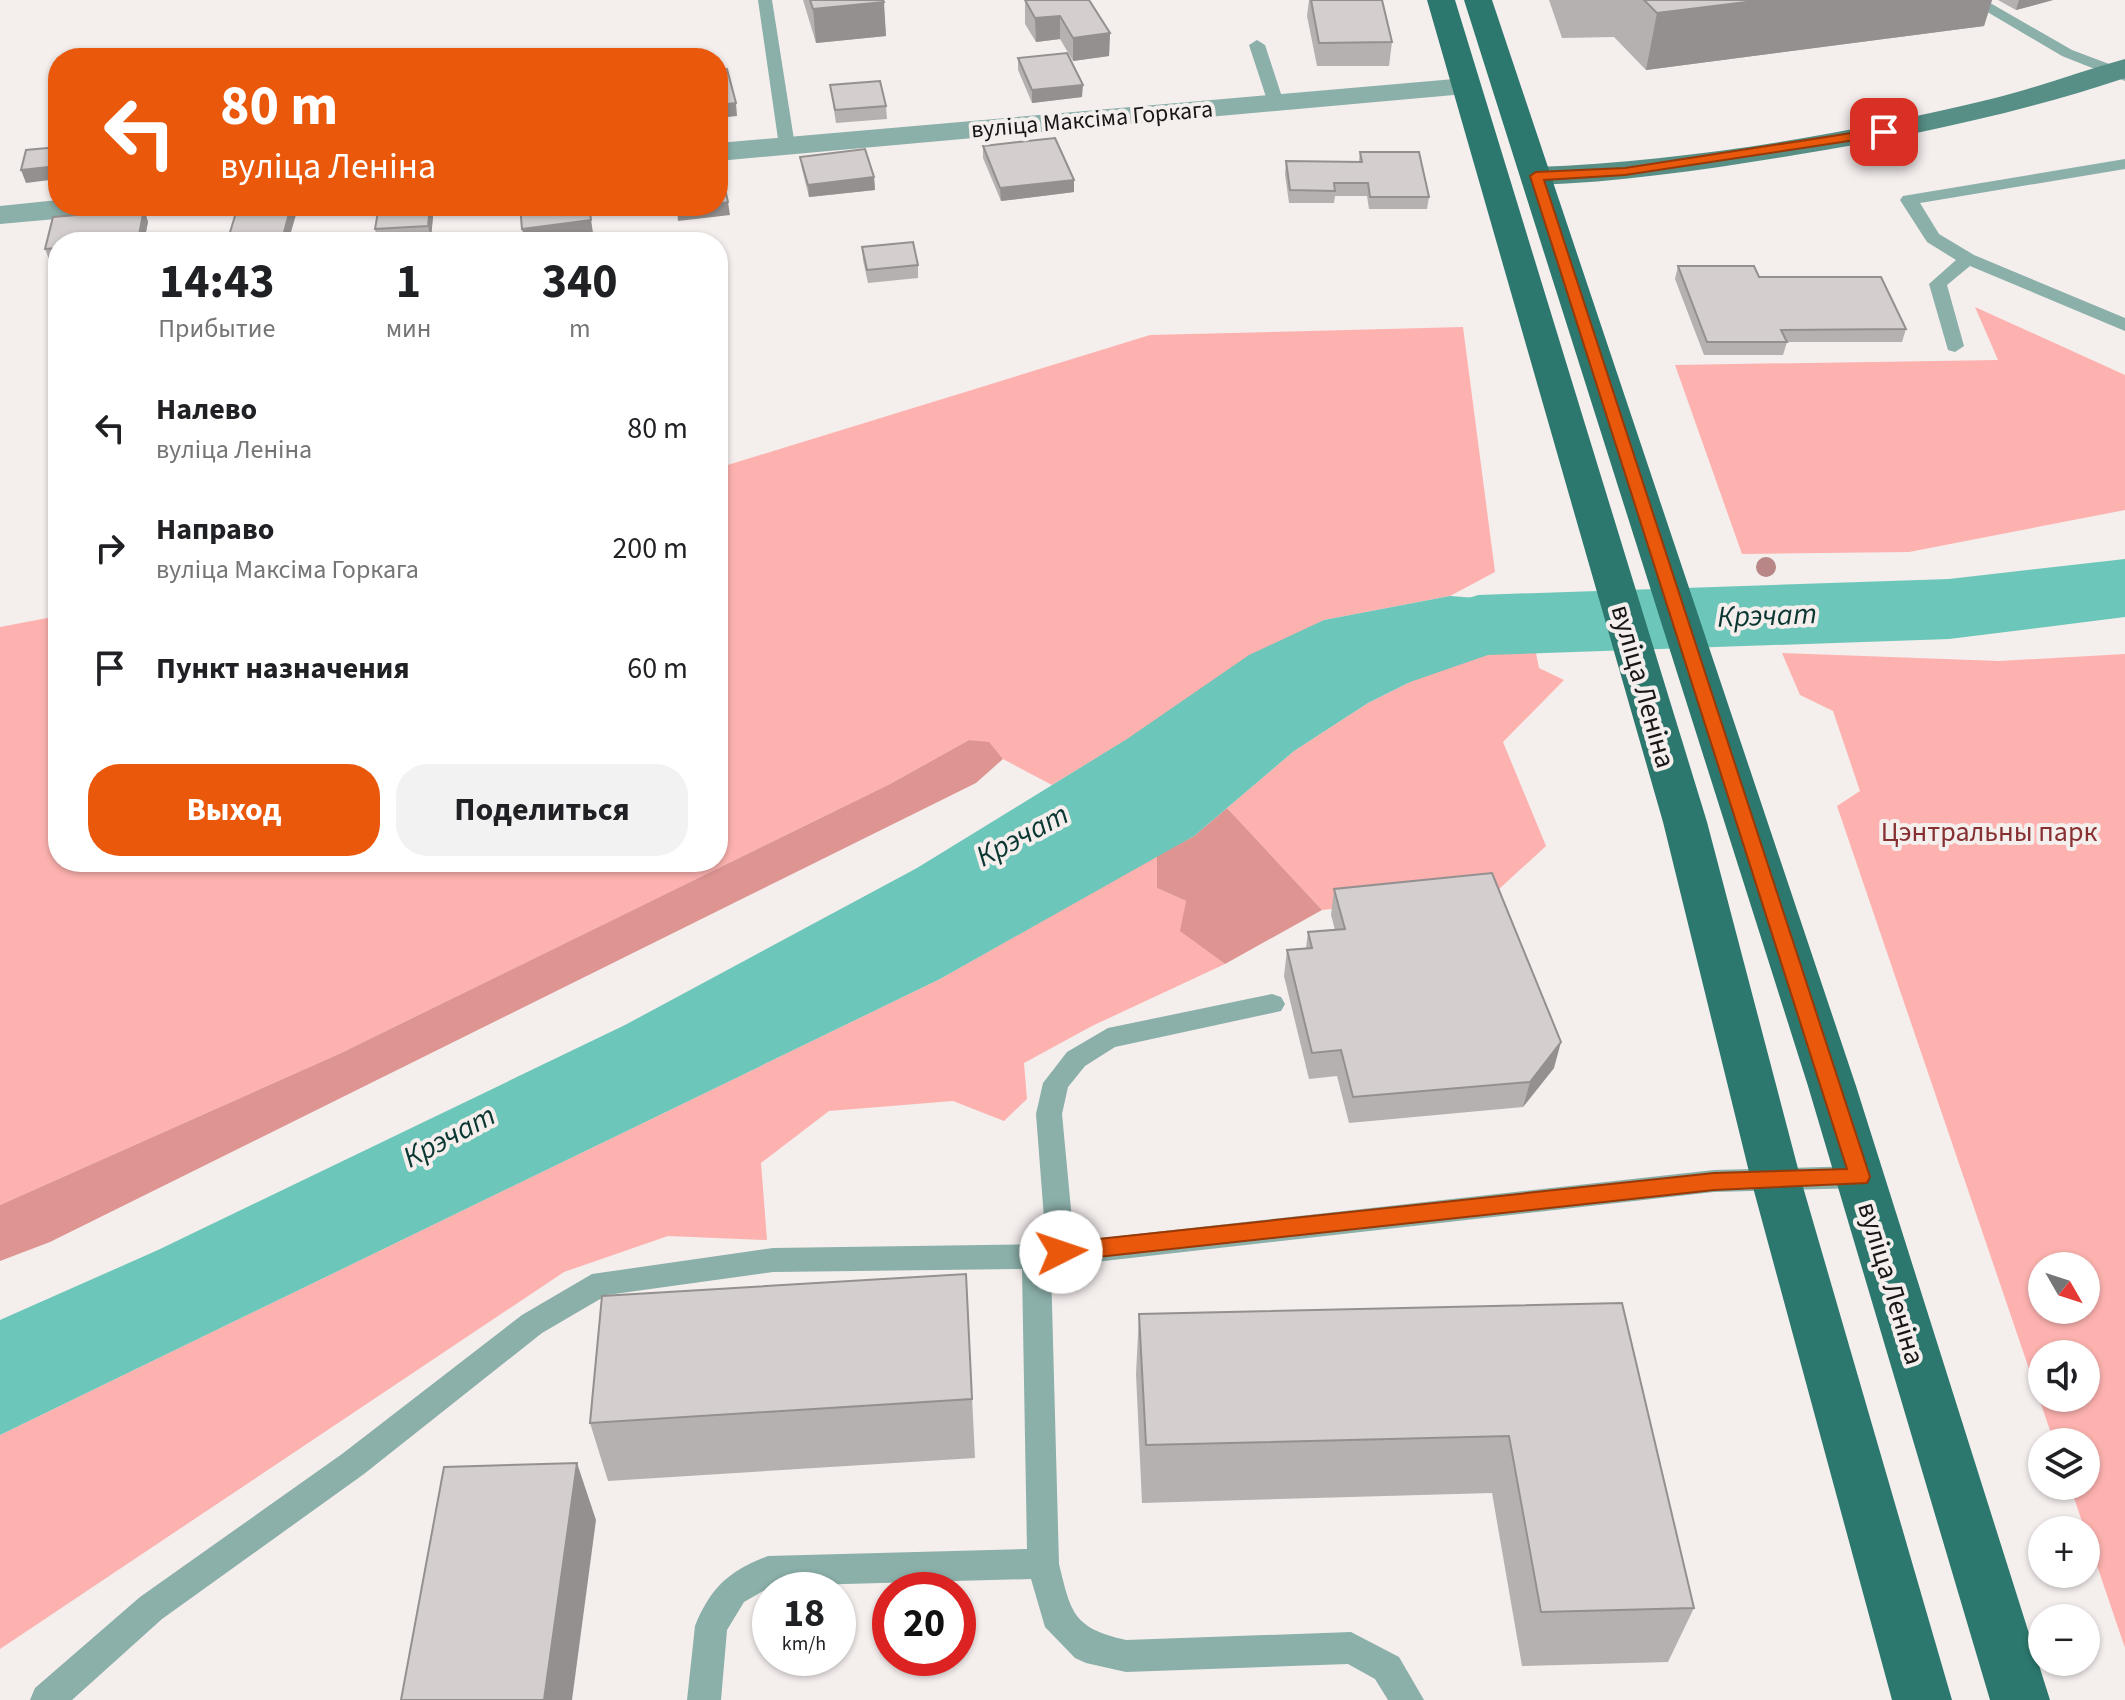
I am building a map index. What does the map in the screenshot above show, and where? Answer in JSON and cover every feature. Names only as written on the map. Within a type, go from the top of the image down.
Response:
[{"type":"main road","name":"вуліца Леніна","points":[[1441,0],[1685,822],[1776,1180],[1922,1700]]},
{"type":"main road","name":"вуліца Леніна","points":[[1478,0],[1860,1177],[2020,1700]]},
{"type":"main road","points":[[1466,87],[1506,86]]},
{"type":"main road","points":[[1493,176],[1536,176]]},
{"type":"street","points":[[1536,176],[1625,171],[1884,132],[2028,100],[2121,72]]},
{"type":"street","name":"вуліца Максіма Горкага","points":[[728,151],[1466,87]]},
{"type":"street","points":[[0,215],[48,211]]},
{"type":"lane","points":[[765,0],[787,146]]},
{"type":"lane","points":[[1974,0],[2067,53],[2121,72]]},
{"type":"lane","points":[[1257,45],[1276,103]]},
{"type":"lane","points":[[2125,164],[1909,200],[1933,238],[1968,259],[2125,325]]},
{"type":"lane","points":[[1955,346],[1938,284],[1968,259]]},
{"type":"lane","points":[[1272,1004],[1108,1038],[1076,1059],[1056,1083],[1049,1114],[1048,1255],[1041,1377],[1043,1564],[1056,1616],[1086,1647],[1126,1656],[1351,1648],[1387,1668],[1407,1700]]},
{"type":"lane","points":[[47,1700],[151,1608],[353,1464],[532,1324],[602,1283],[773,1260],[1048,1255],[1714,1181],[1860,1177]]},
{"type":"lane","points":[[704,1700],[711,1626],[733,1591],[768,1571],[1043,1564]]},
{"type":"green space","points":[[1975,307],[2125,375],[2125,510],[1909,552],[1742,554],[1675,365],[1998,360]]},
{"type":"green space","points":[[1463,327],[1495,572],[1450,596],[1324,620],[1052,785],[1003,759],[989,743],[969,740],[890,784],[728,863],[728,465],[1150,335]]},
{"type":"green space","points":[[48,618],[48,872],[710,872],[339,1054],[0,1205],[0,627]]},
{"type":"green space","points":[[1532,633],[1539,668],[1564,680],[1503,742],[1546,846],[1497,891],[1322,910],[1227,808],[1294,751],[1368,703],[1500,637]]},
{"type":"green space","name":"Цэнтральны парк","points":[[1782,653],[1999,661],[2125,654],[2125,1648],[2100,1574],[2100,1516],[2080,1516],[2075,1500],[2100,1500],[2100,1428],[2049,1428],[2044,1412],[2100,1412],[2100,1340],[2028,1340],[2028,1366],[1837,806],[1860,791],[1833,711],[1800,695]]},
{"type":"green space","points":[[1157,856],[1157,888],[1186,901],[1181,931],[1225,964],[1092,1026],[1024,1063],[1027,1099],[1004,1121],[953,1101],[829,1111],[761,1163],[767,1240],[668,1236],[564,1272],[0,1649],[0,1435],[940,979]]},
{"type":"shaded area","points":[[969,740],[989,742],[1003,759],[976,783],[50,1242],[0,1261],[0,1205],[339,1054],[710,872],[728,872],[728,863],[890,784]]},
{"type":"shaded area","points":[[1227,808],[1322,910],[1225,964],[1180,931],[1186,901],[1157,888],[1157,856],[1194,836]]},
{"type":"water","points":[[1450,596],[1477,598],[1500,613],[1500,637],[1368,703],[1294,751],[1194,836],[940,979],[0,1435],[0,1320],[158,1250],[625,1025],[917,868],[1127,739],[1249,655],[1324,620]]},
{"type":"building","points":[[810,0],[883,0],[884,2],[813,9]]},
{"type":"building","points":[[1025,0],[1089,0],[1110,33],[1073,38],[1060,16],[1035,18]]},
{"type":"building","points":[[1311,0],[1382,0],[1392,42],[1319,43]]},
{"type":"building","points":[[1644,0],[1763,0],[1657,13]]},
{"type":"building","points":[[1067,53],[1083,85],[1032,90],[1018,58]]},
{"type":"building","points":[[728,73],[736,103],[728,104]]},
{"type":"building","points":[[880,81],[886,106],[835,110],[830,85]]},
{"type":"building","points":[[1055,138],[1074,180],[1000,188],[983,146]]},
{"type":"building","points":[[48,148],[48,167],[21,170],[26,150]]},
{"type":"building","points":[[865,149],[874,177],[808,185],[800,157]]},
{"type":"building","points":[[1360,152],[1419,152],[1429,197],[1370,197],[1368,183],[1334,183],[1335,191],[1290,190],[1286,161],[1362,162]]},
{"type":"building","points":[[143,216],[140,232],[49,232],[53,217]]},
{"type":"building","points":[[235,216],[288,216],[284,232],[230,232]]},
{"type":"building","points":[[377,216],[429,216],[428,226],[375,229]]},
{"type":"building","points":[[521,216],[590,216],[591,220],[522,229]]},
{"type":"building","points":[[913,242],[918,265],[867,270],[862,247]]},
{"type":"building","points":[[1678,266],[1754,266],[1759,277],[1881,277],[1906,329],[1781,330],[1787,342],[1707,342]]},
{"type":"building","points":[[1492,873],[1561,1042],[1530,1082],[1353,1097],[1341,1050],[1312,1053],[1287,950],[1312,948],[1308,932],[1345,929],[1334,889]]},
{"type":"building","points":[[966,1274],[972,1399],[590,1423],[602,1296]]},
{"type":"building","points":[[1622,1303],[1694,1608],[1541,1612],[1509,1436],[1146,1445],[1139,1314]]},
{"type":"building","points":[[577,1463],[544,1700],[401,1700],[444,1467]]},
{"type":"waterway","name":"Крэчат","points":[[1364,666],[1478,625],[1949,609],[2125,588]]},
{"type":"route","points":[[1061,1252],[1637,1192],[1714,1181],[1860,1177],[1536,176],[1625,171],[1884,132]]}]
